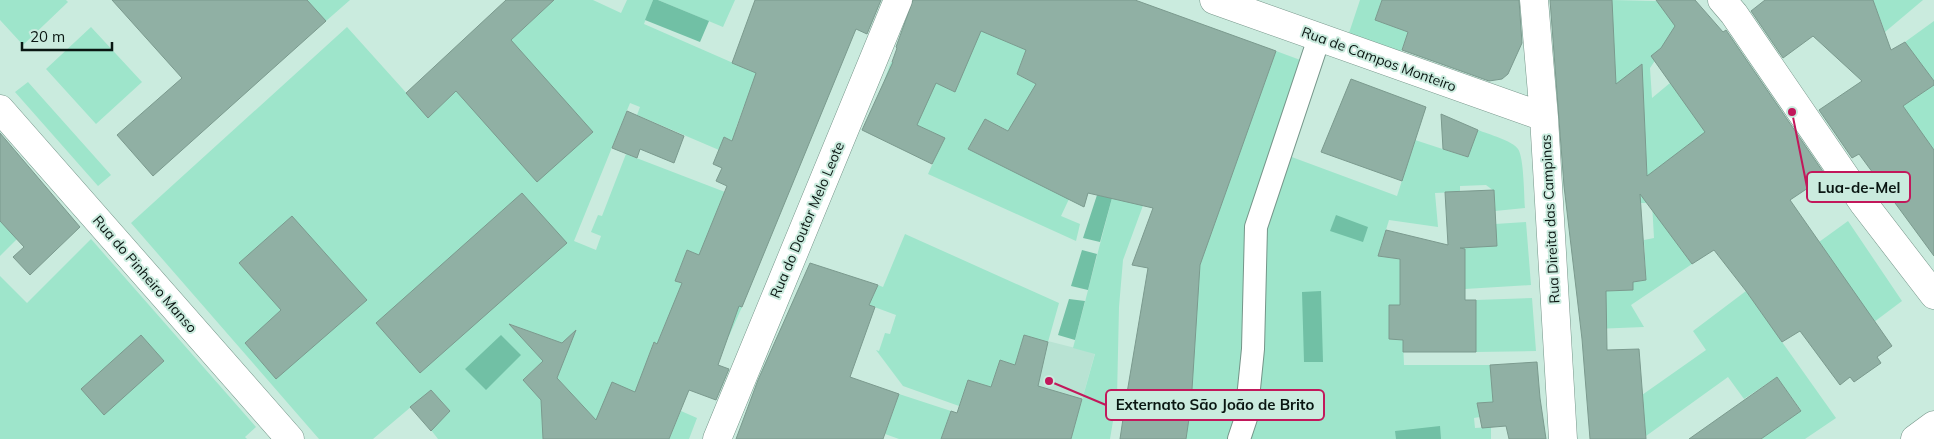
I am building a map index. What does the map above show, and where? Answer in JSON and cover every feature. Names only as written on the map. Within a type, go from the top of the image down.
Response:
[{"type":"street","name":"Rua do Doutor Melo Leote","points":[[717,439],[898,0]]},
{"type":"street","name":"Rua de Campos Monteiro","points":[[1214,0],[1544,117]]},
{"type":"street","name":"Rua Direita das Campinas","points":[[1534,0],[1544,117],[1563,439]]},
{"type":"street","points":[[1722,0],[1734,14],[1864,204],[1934,294]]},
{"type":"street","points":[[1239,439],[1246,418],[1253,350],[1256,227],[1319,38]]},
{"type":"street","name":"Rua do Pinheiro Manso","points":[[0,109],[290,439]]},
{"type":"street","points":[[1915,439],[1934,425]]},
{"type":"shaded area","points":[[0,0],[66,0],[68,2],[23,45],[0,20]]},
{"type":"shaded area","points":[[307,0],[350,0],[326,21]]},
{"type":"shaded area","points":[[554,0],[593,0],[621,13],[627,0],[653,0],[644,24],[825,103],[813,134],[744,106],[736,128],[743,131],[738,143],[724,137],[719,150],[637,115],[640,107],[630,103],[574,241],[596,250],[601,236],[591,232],[598,215],[602,216],[626,154],[751,202],[748,210],[722,199],[699,255],[687,250],[675,281],[742,307],[729,336],[684,320],[682,324],[667,319],[657,344],[653,343],[637,393],[612,383],[600,411],[619,419],[611,439],[592,438],[603,428],[557,378],[569,346],[510,324],[543,361],[523,380],[546,405],[542,409],[543,439],[438,439],[431,430],[450,411],[431,390],[373,439],[319,439],[131,223],[347,27],[428,117]]},
{"type":"shaded area","points":[[653,0],[658,0],[709,21],[700,42],[645,20]]},
{"type":"shaded area","points":[[658,0],[735,0],[723,27]]},
{"type":"shaded area","points":[[1360,0],[1382,0],[1375,20],[1408,32],[1401,52],[1349,33]]},
{"type":"shaded area","points":[[1612,0],[1694,2],[1650,68],[1652,98],[1670,83],[1712,127],[1675,241],[1692,264],[1631,305],[1644,327],[1594,329],[1606,321],[1606,291],[1633,290],[1633,282],[1646,280],[1644,240],[1654,238],[1652,203],[1640,203],[1639,191],[1647,176],[1645,135],[1621,83],[1611,83]]},
{"type":"shaded area","points":[[1873,0],[1923,0],[1885,32]]},
{"type":"shaded area","points":[[971,13],[1029,42],[1017,74],[1081,109],[1009,131],[985,119],[968,149],[1069,199],[1061,216],[1080,224],[1076,241],[928,174],[944,138],[917,125],[884,81],[891,62],[955,92]]},
{"type":"shaded area","points":[[1934,21],[1934,81],[1905,42]]},
{"type":"shaded area","points":[[91,27],[142,82],[96,124],[46,69]]},
{"type":"shaded area","points":[[1276,51],[1303,61],[1289,156],[1397,196],[1415,140],[1467,157],[1478,130],[1506,141],[1518,149],[1523,168],[1525,208],[1495,211],[1494,191],[1486,185],[1460,186],[1460,192],[1435,193],[1438,227],[1389,220],[1378,256],[1453,267],[1457,248],[1495,224],[1526,222],[1531,285],[1465,289],[1400,289],[1400,305],[1389,305],[1389,339],[1403,340],[1404,365],[1490,365],[1493,402],[1477,403],[1480,417],[1474,418],[1475,428],[1491,427],[1491,439],[1186,439],[1200,265]]},
{"type":"shaded area","points":[[28,82],[111,175],[98,186],[15,92]]},
{"type":"shaded area","points":[[1934,85],[1934,151],[1903,106]]},
{"type":"shaded area","points":[[1156,170],[1123,260],[1119,307],[1117,397],[1110,439],[1071,439],[1095,354],[1073,348],[1112,198]]},
{"type":"shaded area","points":[[1097,195],[1112,198],[1100,242],[1083,238]]},
{"type":"shaded area","points":[[1336,215],[1368,227],[1363,242],[1330,231]]},
{"type":"shaded area","points":[[0,220],[17,239],[0,256]]},
{"type":"shaded area","points":[[1848,221],[1902,301],[1874,322],[1819,242]]},
{"type":"shaded area","points":[[905,234],[1059,303],[1048,342],[1024,335],[1015,365],[1000,360],[991,387],[968,380],[959,406],[903,386],[876,350],[879,351],[885,333],[890,334],[896,315],[869,305],[878,285],[883,287]]},
{"type":"shaded area","points":[[91,239],[256,427],[245,437],[247,439],[0,439],[0,276],[27,303]]},
{"type":"shaded area","points":[[1082,250],[1097,254],[1088,290],[1071,286]]},
{"type":"shaded area","points":[[1321,291],[1323,362],[1304,362],[1302,292]]},
{"type":"shaded area","points":[[1746,291],[1836,418],[1805,439],[1761,439],[1801,410],[1777,377],[1744,399],[1728,377],[1646,436],[1642,395],[1706,350],[1693,331]]},
{"type":"shaded area","points":[[1532,298],[1536,351],[1476,352],[1476,300]]},
{"type":"shaded area","points":[[1069,299],[1085,301],[1075,340],[1058,335]]},
{"type":"shaded area","points":[[501,335],[521,355],[486,390],[465,369]]},
{"type":"shaded area","points":[[1024,335],[1095,353],[1071,439],[991,439]]},
{"type":"shaded area","points":[[899,394],[951,411],[941,439],[899,439],[885,434]]},
{"type":"shaded area","points":[[681,411],[697,418],[689,439],[669,439]]},
{"type":"shaded area","points":[[1440,426],[1441,439],[1396,439],[1395,431]]},
{"type":"building","points":[[112,0],[307,0],[326,21],[153,176],[117,135],[182,78]]},
{"type":"building","points":[[506,0],[554,0],[511,40],[593,132],[537,182],[456,91],[428,118],[406,93]]},
{"type":"building","points":[[755,0],[881,0],[867,34],[856,29],[742,307],[739,306],[718,365],[729,369],[716,400],[689,390],[669,439],[543,439],[541,400],[523,380],[543,361],[509,324],[562,343],[576,330],[557,378],[596,420],[612,382],[635,392],[654,342],[657,344],[682,283],[675,281],[687,250],[699,255],[727,186],[716,181],[722,168],[713,164],[724,137],[732,141],[756,73],[732,63]]},
{"type":"building","points":[[913,0],[1135,0],[1276,51],[1200,265],[1191,405],[1186,439],[1120,439],[1124,412],[1126,412],[1126,399],[1148,268],[1132,265],[1153,208],[1088,193],[1084,207],[968,149],[985,119],[1008,131],[1036,84],[1017,74],[1026,50],[981,31],[955,92],[936,83],[917,125],[945,138],[932,164],[862,130],[893,62],[896,47]]},
{"type":"building","points":[[1382,0],[1519,0],[1522,43],[1508,74],[1502,79],[1489,81],[1402,50],[1408,32],[1375,20]]},
{"type":"building","points":[[1550,0],[1612,0],[1616,84],[1642,64],[1647,176],[1705,132],[1651,56],[1661,48],[1675,26],[1656,0],[1695,0],[1723,32],[1726,30],[1826,176],[1790,200],[1892,346],[1877,357],[1881,363],[1854,382],[1850,377],[1840,385],[1800,331],[1782,342],[1714,250],[1692,264],[1640,194],[1646,280],[1633,282],[1633,290],[1606,291],[1607,350],[1639,349],[1646,439],[1590,439],[1582,339],[1564,186]]},
{"type":"building","points":[[1765,0],[1873,0],[1891,50],[1905,42],[1934,81],[1934,85],[1903,106],[1934,150],[1934,256],[1859,154],[1852,158],[1819,110],[1862,81],[1813,36],[1783,58],[1751,11]]},
{"type":"building","points":[[1351,79],[1426,107],[1402,181],[1321,152]]},
{"type":"building","points":[[627,111],[684,136],[674,163],[640,149],[637,158],[612,148]]},
{"type":"building","points":[[1441,114],[1478,130],[1468,157],[1443,149]]},
{"type":"building","points":[[0,133],[80,227],[30,275],[13,257],[24,247],[0,221]]},
{"type":"building","points":[[1494,190],[1497,246],[1460,248],[1465,249],[1465,300],[1476,300],[1476,352],[1403,352],[1403,340],[1389,339],[1389,305],[1400,305],[1400,259],[1378,256],[1386,230],[1448,245],[1445,192]]},
{"type":"building","points":[[522,193],[567,243],[420,373],[376,323]]},
{"type":"building","points":[[292,216],[367,300],[276,379],[245,343],[281,310],[239,263]]},
{"type":"building","points":[[810,263],[878,285],[869,305],[875,307],[850,377],[899,394],[883,439],[736,439],[758,380]]},
{"type":"building","points":[[141,335],[164,361],[104,415],[81,389]]},
{"type":"building","points":[[1024,335],[1048,342],[1038,386],[1082,399],[1071,439],[941,439],[951,411],[957,413],[968,380],[991,387],[1000,360],[1015,365]]},
{"type":"building","points":[[1537,362],[1546,439],[1509,439],[1506,426],[1482,428],[1477,403],[1493,402],[1490,365]]},
{"type":"building","points":[[1777,377],[1801,411],[1761,439],[1689,439]]},
{"type":"building","points":[[431,390],[450,411],[431,431],[410,407]]},
{"type":"place","name":"Lua-de-Mel","points":[[1792,112]]},
{"type":"place","name":"Externato São João de Brito","points":[[1049,381]]}]
